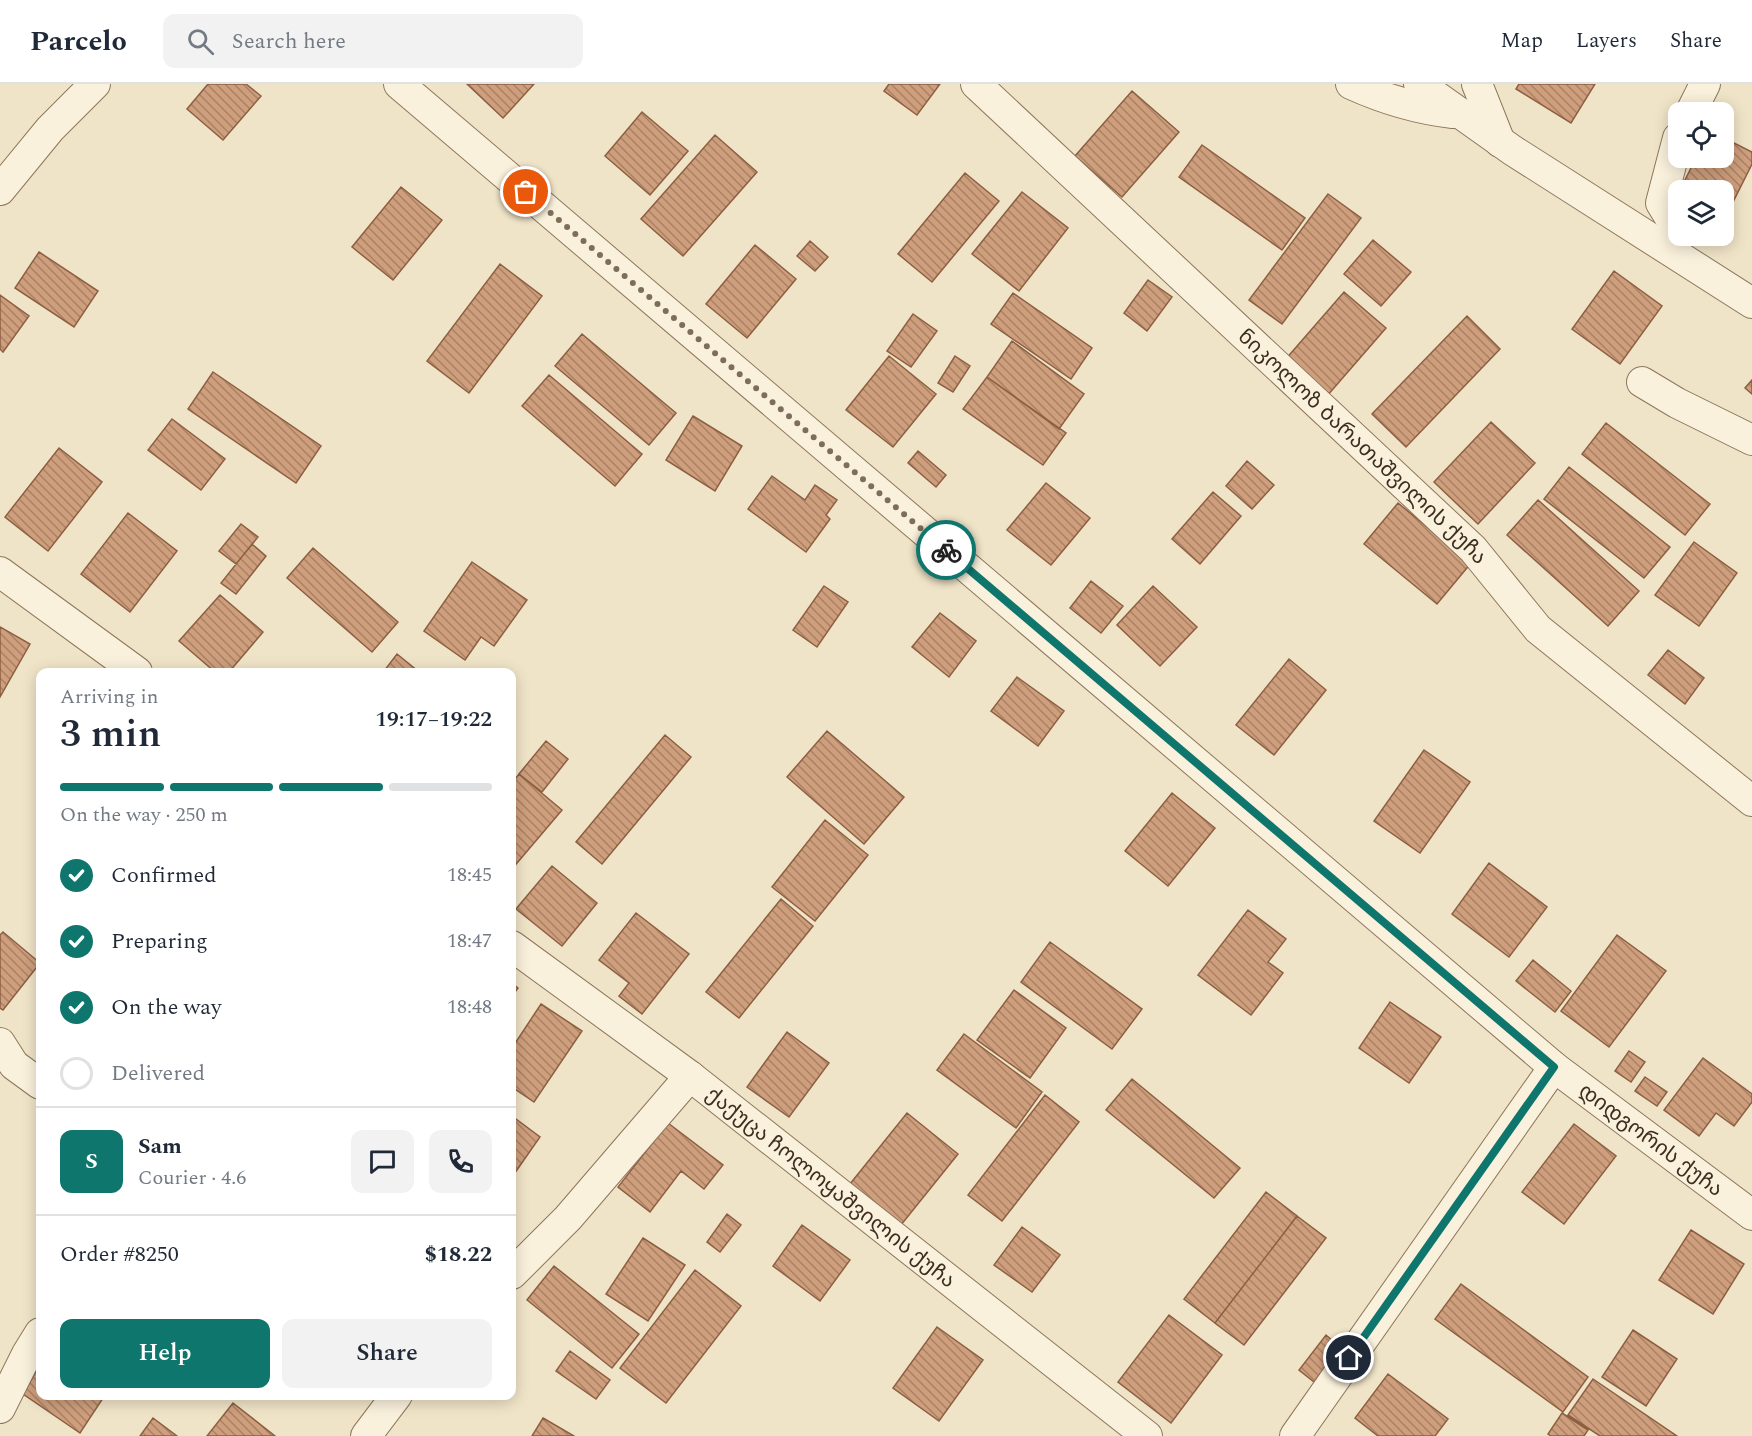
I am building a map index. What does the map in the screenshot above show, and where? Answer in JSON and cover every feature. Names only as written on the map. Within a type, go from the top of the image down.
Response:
[{"type":"street","points":[[0,190],[50,129],[95,84]]},
{"type":"street","name":"დიდგორის ქუჩა","points":[[399,84],[1554,1067],[1752,1215]]},
{"type":"street","name":"ნიკოლოზ ბარათაშვილის ქუჩა","points":[[976,84],[1281,372],[1473,549],[1538,629],[1752,801]]},
{"type":"street","points":[[1351,84],[1382,98],[1427,110],[1462,114]]},
{"type":"street","points":[[1419,84],[1500,142],[1752,303]]},
{"type":"street","points":[[1477,84],[1500,142]]},
{"type":"street","points":[[1696,102],[1705,84]]},
{"type":"street","points":[[1668,215],[1661,204],[1670,168]]},
{"type":"street","points":[[1688,246],[1706,274]]},
{"type":"street","points":[[1642,382],[1677,403],[1752,440]]},
{"type":"street","points":[[0,572],[132,668]]},
{"type":"street","name":"ქაქუცა ჩოლოყაშვილის ქუჩა","points":[[516,949],[690,1076],[1147,1436]]},
{"type":"street","points":[[0,1043],[14,1065],[36,1081]]},
{"type":"street","points":[[1294,1436],[1554,1067]]},
{"type":"street","points":[[516,1270],[568,1218],[690,1076]]},
{"type":"street","points":[[0,1408],[36,1339]]},
{"type":"street","points":[[366,1436],[393,1400]]},
{"type":"building","points":[[208,84],[246,84],[261,96],[223,140],[187,109]]},
{"type":"building","points":[[467,84],[534,84],[503,118]]},
{"type":"building","points":[[889,84],[940,84],[917,115],[884,91]]},
{"type":"building","points":[[1519,84],[1595,84],[1571,123],[1516,89]]},
{"type":"building","points":[[1132,91],[1179,132],[1122,197],[1075,156]]},
{"type":"building","points":[[642,112],[688,151],[650,195],[605,156]]},
{"type":"building","points":[[715,135],[757,172],[683,256],[641,219]]},
{"type":"building","points":[[1734,143],[1752,152],[1752,164],[1734,200],[1734,180],[1685,180],[1691,168],[1734,168]]},
{"type":"building","points":[[1202,145],[1305,218],[1282,250],[1179,177]]},
{"type":"building","points":[[965,173],[999,201],[932,282],[898,254]]},
{"type":"building","points":[[401,187],[442,220],[393,280],[352,247]]},
{"type":"building","points":[[1022,192],[1068,228],[1019,291],[972,254]]},
{"type":"building","points":[[1328,194],[1361,218],[1282,324],[1249,300]]},
{"type":"building","points":[[1373,240],[1411,272],[1381,306],[1344,274]]},
{"type":"building","points":[[810,241],[828,257],[815,271],[797,256]]},
{"type":"building","points":[[755,245],[796,279],[747,338],[706,304]]},
{"type":"building","points":[[39,252],[98,291],[74,327],[15,288]]},
{"type":"building","points":[[500,264],[542,296],[469,393],[427,361]]},
{"type":"building","points":[[1614,271],[1662,306],[1620,364],[1572,329]]},
{"type":"building","points":[[1148,280],[1172,297],[1147,331],[1124,313]]},
{"type":"building","points":[[1344,292],[1386,328],[1327,396],[1285,360]]},
{"type":"building","points":[[1013,293],[1092,348],[1071,379],[991,324]]},
{"type":"building","points":[[0,295],[29,316],[3,352],[0,349]]},
{"type":"building","points":[[913,314],[937,331],[911,367],[887,351]]},
{"type":"building","points":[[1467,316],[1500,349],[1406,447],[1372,414]]},
{"type":"building","points":[[582,334],[676,413],[649,445],[555,366]]},
{"type":"building","points":[[1012,341],[1084,394],[1059,429],[987,377]]},
{"type":"building","points":[[889,356],[936,394],[893,447],[846,410]]},
{"type":"building","points":[[955,356],[970,366],[953,392],[938,383]]},
{"type":"building","points":[[213,372],[321,446],[296,483],[188,409]]},
{"type":"building","points":[[549,375],[642,454],[615,486],[522,406]]},
{"type":"building","points":[[987,377],[1066,433],[1043,465],[963,409]]},
{"type":"building","points":[[1752,380],[1752,394],[1745,388]]},
{"type":"building","points":[[693,416],[742,446],[715,491],[666,460]]},
{"type":"building","points":[[172,419],[225,459],[201,490],[148,450]]},
{"type":"building","points":[[1491,422],[1535,463],[1478,524],[1434,482]]},
{"type":"building","points":[[1606,423],[1710,504],[1685,535],[1582,454]]},
{"type":"building","points":[[59,448],[102,482],[48,551],[5,517]]},
{"type":"building","points":[[918,451],[946,475],[936,487],[908,463]]},
{"type":"building","points":[[1247,461],[1274,485],[1252,509],[1226,486]]},
{"type":"building","points":[[1569,467],[1670,547],[1644,578],[1544,499]]},
{"type":"building","points":[[772,476],[805,500],[815,485],[837,500],[826,515],[830,519],[806,552],[748,509]]},
{"type":"building","points":[[1046,483],[1090,518],[1051,565],[1007,530]]},
{"type":"building","points":[[1213,492],[1241,516],[1200,564],[1172,539]]},
{"type":"building","points":[[1538,500],[1639,591],[1608,626],[1507,535]]},
{"type":"building","points":[[1398,503],[1471,563],[1437,604],[1364,544]]},
{"type":"building","points":[[128,513],[177,551],[130,612],[81,574]]},
{"type":"building","points":[[241,524],[258,537],[236,564],[219,551]]},
{"type":"building","points":[[1694,542],[1737,573],[1699,626],[1655,595]]},
{"type":"building","points":[[252,544],[266,556],[236,594],[221,583]]},
{"type":"building","points":[[313,548],[398,622],[372,652],[287,578]]},
{"type":"building","points":[[472,562],[527,600],[494,646],[481,637],[465,660],[424,631]]},
{"type":"building","points":[[1091,581],[1123,606],[1101,633],[1070,608]]},
{"type":"building","points":[[824,586],[848,602],[817,647],[793,630]]},
{"type":"building","points":[[1153,586],[1197,627],[1160,666],[1117,625]]},
{"type":"building","points":[[220,595],[263,632],[232,668],[210,668],[179,641]]},
{"type":"building","points":[[940,613],[976,641],[949,677],[912,647]]},
{"type":"building","points":[[0,627],[30,644],[0,697]]},
{"type":"building","points":[[1668,650],[1704,678],[1685,704],[1648,675]]},
{"type":"building","points":[[397,654],[414,668],[386,668]]},
{"type":"building","points":[[1289,659],[1326,690],[1274,755],[1236,725]]},
{"type":"building","points":[[1017,677],[1064,711],[1038,746],[991,711]]},
{"type":"building","points":[[827,731],[904,797],[864,844],[787,777]]},
{"type":"building","points":[[665,735],[691,757],[602,864],[576,842]]},
{"type":"building","points":[[546,741],[568,759],[542,792],[519,774]]},
{"type":"building","points":[[1424,750],[1470,782],[1420,853],[1374,821]]},
{"type":"building","points":[[519,774],[562,810],[516,864],[516,778]]},
{"type":"building","points":[[1172,793],[1215,828],[1168,886],[1125,851]]},
{"type":"building","points":[[825,820],[868,855],[815,921],[772,887]]},
{"type":"building","points":[[1489,863],[1547,907],[1509,957],[1452,914]]},
{"type":"building","points":[[552,866],[597,903],[562,946],[516,909]]},
{"type":"building","points":[[781,899],[813,926],[739,1018],[706,992]]},
{"type":"building","points":[[1248,910],[1286,939],[1268,962],[1283,973],[1251,1015],[1198,975]]},
{"type":"building","points":[[636,913],[689,954],[642,1014],[619,996],[629,983],[599,960]]},
{"type":"building","points":[[3,932],[36,960],[36,968],[3,1010],[0,1008],[0,935]]},
{"type":"building","points":[[1617,935],[1666,971],[1609,1047],[1561,1011]]},
{"type":"building","points":[[1050,942],[1142,1009],[1112,1049],[1021,982]]},
{"type":"building","points":[[1533,960],[1571,991],[1555,1012],[1516,981]]},
{"type":"building","points":[[1014,990],[1066,1028],[1030,1078],[977,1040]]},
{"type":"building","points":[[1390,1002],[1441,1037],[1409,1083],[1359,1048]]},
{"type":"building","points":[[541,1004],[582,1031],[534,1102],[516,1090],[516,1042]]},
{"type":"building","points":[[787,1032],[829,1063],[789,1117],[747,1087]]},
{"type":"building","points":[[964,1034],[1042,1092],[1016,1128],[937,1070]]},
{"type":"building","points":[[1629,1051],[1645,1062],[1631,1082],[1615,1071]]},
{"type":"building","points":[[1703,1058],[1752,1094],[1752,1102],[1734,1126],[1716,1113],[1699,1136],[1664,1110]]},
{"type":"building","points":[[1645,1077],[1667,1092],[1657,1106],[1635,1091]]},
{"type":"building","points":[[1132,1079],[1240,1168],[1214,1198],[1106,1110]]},
{"type":"building","points":[[1045,1095],[1079,1122],[1002,1221],[968,1195]]},
{"type":"building","points":[[907,1113],[958,1154],[901,1225],[850,1184]]},
{"type":"building","points":[[516,1119],[540,1137],[516,1171]]},
{"type":"building","points":[[668,1123],[723,1165],[704,1189],[681,1171],[650,1212],[618,1187]]},
{"type":"building","points":[[1574,1124],[1616,1156],[1564,1224],[1522,1192]]},
{"type":"building","points":[[1266,1192],[1297,1216],[1215,1323],[1184,1299]]},
{"type":"building","points":[[727,1214],[741,1225],[720,1252],[707,1242]]},
{"type":"building","points":[[1297,1216],[1326,1238],[1244,1345],[1215,1323]]},
{"type":"building","points":[[802,1225],[850,1260],[820,1301],[773,1266]]},
{"type":"building","points":[[1022,1227],[1060,1255],[1032,1292],[994,1265]]},
{"type":"building","points":[[1691,1230],[1744,1264],[1713,1314],[1659,1280]]},
{"type":"building","points":[[643,1238],[685,1265],[648,1321],[606,1294]]},
{"type":"building","points":[[554,1266],[639,1334],[612,1368],[527,1300]]},
{"type":"building","points":[[695,1270],[741,1306],[666,1403],[620,1368]]},
{"type":"building","points":[[1461,1284],[1588,1377],[1563,1412],[1435,1319]]},
{"type":"building","points":[[1169,1315],[1222,1355],[1171,1423],[1118,1382]]},
{"type":"building","points":[[937,1327],[983,1360],[939,1421],[893,1388]]},
{"type":"building","points":[[1633,1330],[1677,1359],[1646,1406],[1602,1377]]},
{"type":"building","points":[[1326,1335],[1340,1347],[1314,1382],[1299,1370]]},
{"type":"building","points":[[570,1351],[610,1380],[596,1399],[556,1371]]},
{"type":"building","points":[[36,1372],[36,1400],[102,1400],[80,1433],[23,1394]]},
{"type":"building","points":[[1388,1374],[1448,1419],[1435,1436],[1378,1436],[1355,1418]]},
{"type":"building","points":[[1593,1379],[1677,1436],[1600,1436],[1568,1415]]},
{"type":"building","points":[[233,1403],[275,1436],[207,1436]]},
{"type":"building","points":[[1562,1413],[1588,1430],[1584,1436],[1551,1436],[1548,1434]]},
{"type":"building","points":[[153,1418],[177,1436],[140,1436]]},
{"type":"building","points":[[543,1418],[574,1436],[532,1436]]},
{"type":"way so far","points":[[526,192],[946,550]]},
{"type":"route","points":[[946,550],[1554,1067],[1349,1358]]}]
